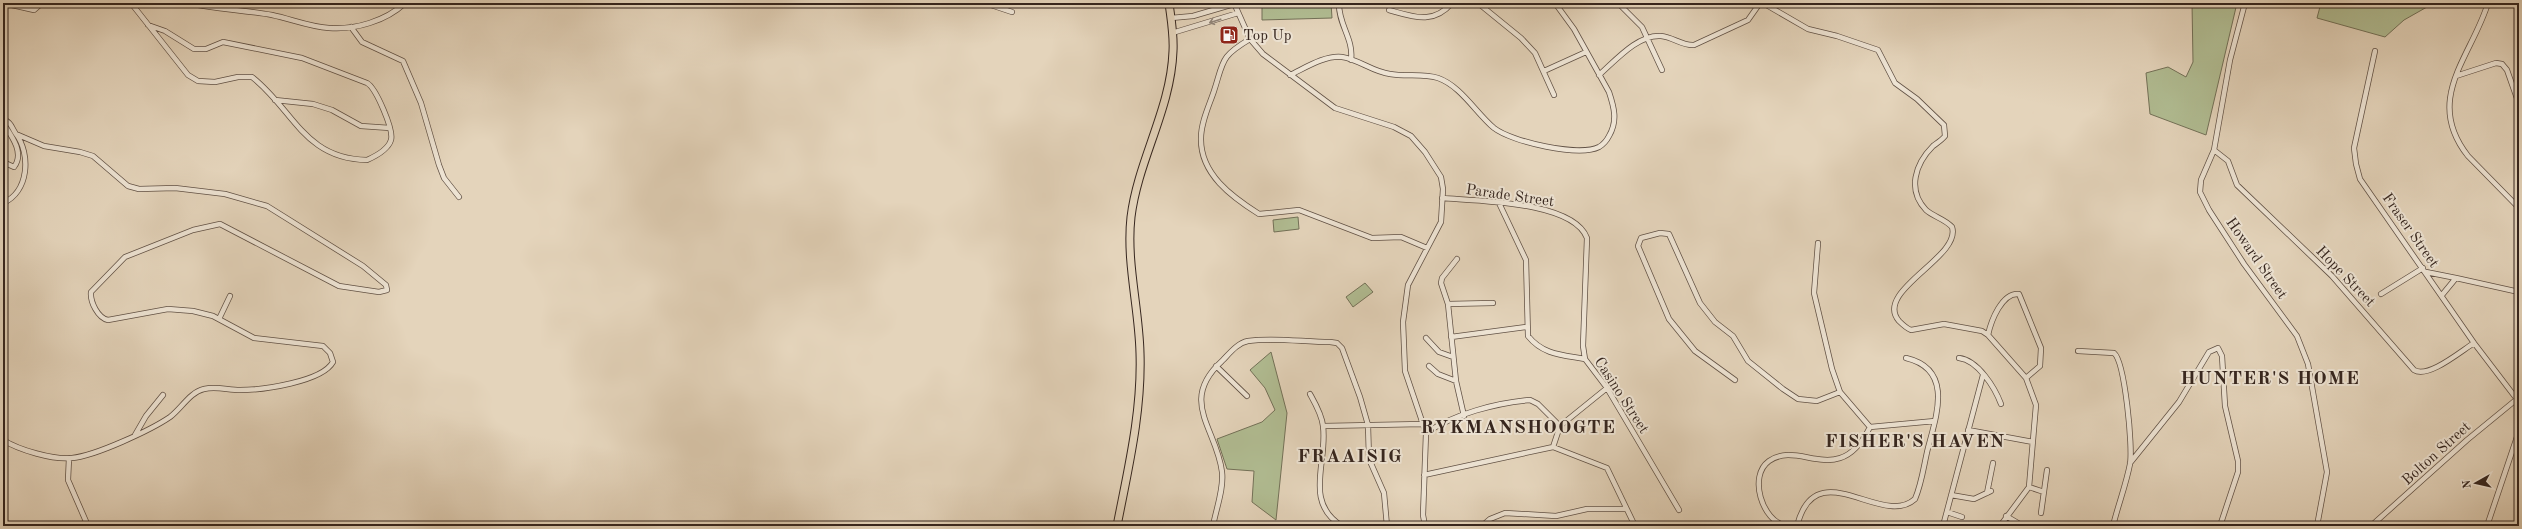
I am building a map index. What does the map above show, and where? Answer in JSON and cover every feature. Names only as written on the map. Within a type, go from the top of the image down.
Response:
[{"type":"highway","points":[[1117,526],[1140,391],[1140,350],[1132,263],[1131,218],[1142,165],[1157,124],[1171,71],[1172,33],[1169,3]]},
{"type":"street","points":[[3,3],[34,10],[42,3]]},
{"type":"street","points":[[131,3],[148,25],[188,75],[198,81],[215,82],[238,77],[252,77],[275,100],[306,137],[322,149],[360,160],[374,157],[385,149],[391,140],[390,128],[374,89],[367,83],[313,61],[259,49],[223,42],[206,49],[194,49],[164,31],[148,25]]},
{"type":"street","points":[[188,3],[272,15],[328,28],[351,27],[387,16],[405,3]]},
{"type":"street","points":[[985,3],[1012,12]]},
{"type":"street","points":[[1339,3],[1340,16],[1352,48],[1351,60]]},
{"type":"street","points":[[1389,10],[1428,18],[1437,16],[1452,3]]},
{"type":"street","points":[[1478,3],[1521,38],[1535,53],[1554,95]]},
{"type":"street","points":[[1290,75],[1331,58],[1342,57],[1390,74],[1429,75],[1439,78],[1451,86],[1499,131],[1539,144],[1579,151],[1599,147],[1606,141],[1612,131],[1615,120],[1613,103],[1574,28],[1555,3]]},
{"type":"street","points":[[1618,3],[1636,20],[1647,38],[1662,70]]},
{"type":"street","points":[[1599,75],[1638,43],[1647,38],[1660,36],[1687,46],[1694,46],[1748,20],[1760,3]]},
{"type":"street","points":[[1763,3],[1776,9],[1808,29],[1837,36],[1878,50],[1895,83],[1917,99],[1944,125],[1945,136],[1925,157],[1916,172],[1915,188],[1916,196],[1927,211],[1952,227],[1953,237],[1947,247],[1900,295],[1893,307],[1893,312],[1902,325],[1911,330],[1933,325],[1959,325],[1988,335],[2026,378],[2036,405],[2029,487],[2000,526]]},
{"type":"street","name":"Howard Street","points":[[2245,3],[2230,60],[2214,150],[2201,180],[2202,196],[2253,277],[2297,336],[2308,364],[2327,472],[2317,526]]},
{"type":"street","points":[[2488,3],[2478,31],[2468,46],[2456,76],[2451,102],[2453,126],[2459,142],[2472,160],[2519,208]]},
{"type":"street","points":[[1171,18],[1193,16],[1234,4],[1250,39],[1263,54],[1335,108],[1394,127],[1411,136],[1437,169],[1443,189],[1441,222],[1426,248],[1408,285],[1403,322],[1405,371],[1426,433],[1424,475],[1425,526]]},
{"type":"street","points":[[1172,33],[1238,13]]},
{"type":"street","points":[[351,27],[362,42],[403,61],[421,103],[444,178],[459,197]]},
{"type":"street","points":[[1250,39],[1224,58],[1202,129],[1202,149],[1212,175],[1220,185],[1259,214],[1299,210],[1372,238],[1401,237],[1426,248]]},
{"type":"street","name":"Fraser Street","points":[[2375,51],[2356,140],[2356,164],[2366,188],[2425,270],[2474,343],[2518,400]]},
{"type":"street","points":[[1544,71],[1586,52]]},
{"type":"street","points":[[2456,76],[2496,63],[2502,64],[2507,70],[2519,104]]},
{"type":"street","points":[[275,100],[313,104],[332,110],[361,126],[390,128]]},
{"type":"street","points":[[3,119],[12,124],[16,134],[22,140],[26,166],[23,181],[16,193],[3,203]]},
{"type":"street","points":[[3,123],[13,138],[18,152],[18,159],[14,167],[3,162]]},
{"type":"street","points":[[3,440],[12,446],[35,453],[68,458],[91,454],[165,421],[178,412],[198,390],[217,388],[239,390],[263,388],[315,376],[330,368],[333,362],[330,352],[323,346],[254,338],[219,319],[193,311],[168,309],[104,319],[92,302],[91,292],[125,257],[193,230],[220,224],[339,286],[379,292],[387,290],[387,287],[364,266],[267,206],[224,194],[175,188],[139,189],[128,186],[93,156],[44,146],[16,134]]},
{"type":"street","name":"Hope Street","points":[[2214,150],[2228,161],[2237,185],[2332,276],[2414,370],[2421,373],[2430,371],[2474,343]]},
{"type":"street","name":"Parade Street","points":[[1442,198],[1499,203],[1552,211],[1570,219],[1585,232],[1587,238],[1583,346],[1586,359]]},
{"type":"street","points":[[1451,337],[1526,327],[1526,260],[1499,203]]},
{"type":"street","points":[[1735,380],[1695,351],[1669,319],[1638,246],[1641,238],[1660,233],[1669,234],[1700,304],[1715,322],[1733,336],[1748,361],[1783,389],[1798,399],[1817,401],[1840,392]]},
{"type":"street","points":[[1818,243],[1815,302],[1840,392],[1870,427]]},
{"type":"street","points":[[1457,259],[1441,280],[1448,304],[1456,381],[1464,416]]},
{"type":"street","points":[[2381,294],[2425,270],[2519,292]]},
{"type":"street","points":[[2442,295],[2456,278]]},
{"type":"street","points":[[1988,335],[1996,312],[2009,296],[2019,294],[2041,352],[2040,366],[2026,378]]},
{"type":"street","points":[[219,319],[230,296]]},
{"type":"street","points":[[1448,304],[1493,304]]},
{"type":"street","name":"Casino Street","points":[[1526,327],[1528,336],[1540,349],[1586,359],[1607,388],[1679,510]]},
{"type":"street","points":[[1426,338],[1439,352],[1453,357]]},
{"type":"street","points":[[1213,526],[1222,483],[1222,470],[1200,401],[1205,382],[1216,366],[1235,348],[1249,341],[1337,344],[1342,348],[1356,384],[1368,425],[1369,459],[1384,493],[1387,526]]},
{"type":"street","points":[[2130,463],[2179,402],[2210,352],[2218,348],[2222,356],[2225,406],[2238,461],[2238,472],[2220,526]]},
{"type":"street","points":[[2078,351],[2111,352],[2118,358],[2130,420],[2130,463],[2113,526]]},
{"type":"street","points":[[1891,512],[1910,504],[1915,499],[1939,400],[1932,374],[1921,363],[1906,358]]},
{"type":"street","points":[[1959,358],[1970,361],[1983,375],[1996,391],[2001,404]]},
{"type":"street","points":[[1216,366],[1247,396]]},
{"type":"street","points":[[1429,366],[1438,374],[1456,381]]},
{"type":"street","points":[[1943,526],[1983,375]]},
{"type":"street","points":[[1553,447],[1560,426],[1607,388]]},
{"type":"street","points":[[1310,394],[1323,426],[1321,502],[1328,516],[1342,526]]},
{"type":"street","points":[[135,435],[146,416],[163,395]]},
{"type":"street","points":[[1426,433],[1439,425],[1464,416],[1530,400],[1538,404],[1560,426]]},
{"type":"street","name":"Bolton Street","points":[[2371,526],[2467,440],[2518,400]]},
{"type":"street","points":[[1870,427],[1935,421]]},
{"type":"street","points":[[1323,426],[1423,424]]},
{"type":"street","points":[[1786,526],[1771,518],[1763,507],[1760,482],[1765,464],[1770,460],[1783,456],[1816,460],[1841,457],[1858,448],[1870,427]]},
{"type":"street","points":[[1968,430],[2033,442]]},
{"type":"street","points":[[2487,526],[2519,431]]},
{"type":"street","points":[[1424,475],[1553,447],[1607,468],[1625,509],[1635,526]]},
{"type":"street","points":[[68,458],[68,480],[88,526]]},
{"type":"street","points":[[1952,495],[1974,499],[1989,492],[1993,463]]},
{"type":"street","points":[[2041,513],[2047,470]]},
{"type":"street","points":[[2029,487],[2044,492]]},
{"type":"street","points":[[1797,526],[1802,513],[1810,502],[1824,495],[1835,495],[1884,512]]},
{"type":"street","points":[[1482,526],[1490,519],[1505,513],[1556,516],[1587,509],[1625,509]]},
{"type":"street","points":[[1947,512],[1962,517]]},
{"type":"street","points":[[2006,516],[2023,526]]},
{"type":"green space","points":[[1262,3],[1331,3],[1332,18],[1262,20]]},
{"type":"green space","points":[[2192,3],[2237,3],[2206,135],[2150,114],[2146,73],[2168,67],[2186,77],[2193,62]]},
{"type":"green space","points":[[2321,3],[2434,3],[2404,20],[2385,37],[2317,18]]},
{"type":"green space","points":[[1298,217],[1299,229],[1274,232],[1273,220]]},
{"type":"green space","points":[[1365,283],[1373,292],[1353,307],[1346,297]]},
{"type":"green space","points":[[1271,352],[1287,413],[1276,520],[1252,502],[1254,471],[1227,469],[1217,439],[1262,422],[1275,410],[1265,388],[1250,370]]},
{"type":"place","name":"Top Up","points":[[1229,35]]},
{"type":"district","name":"HUNTER'S HOME","points":[[2270,377]]},
{"type":"district","name":"RYKMANSHOOGTE","points":[[1518,426]]},
{"type":"district","name":"FISHER'S HAVEN","points":[[1915,440]]},
{"type":"district","name":"FRAAISIG","points":[[1350,455]]}]
